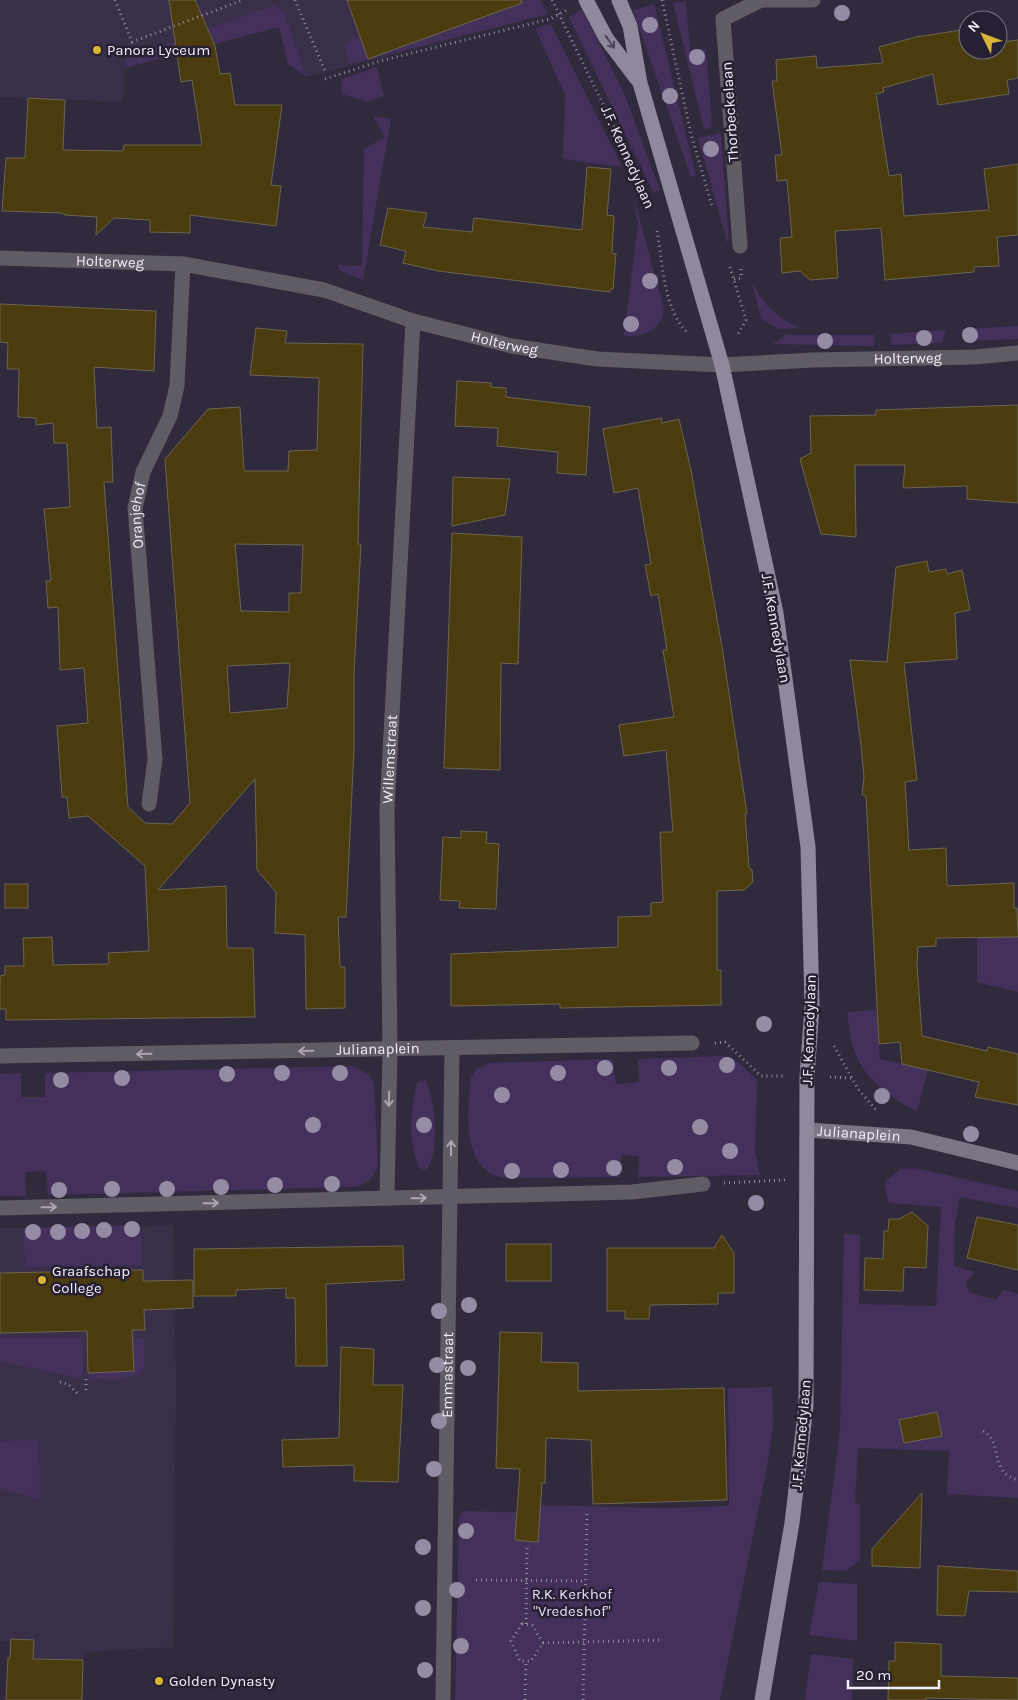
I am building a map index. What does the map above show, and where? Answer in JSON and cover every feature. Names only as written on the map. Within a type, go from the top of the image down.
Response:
[{"type":"main road","name":"J.F. Kennedylaan","points":[[586,0],[606,38],[640,83]]},
{"type":"main road","name":"J.F. Kennedylaan","points":[[619,0],[630,26],[640,83],[722,365],[776,613],[808,847],[812,1006],[807,1077],[806,1406],[792,1523],[762,1700]]},
{"type":"street","points":[[759,0],[813,0]]},
{"type":"street","name":"Thorbeckelaan","points":[[740,246],[723,19],[759,0]]},
{"type":"street","name":"Holterweg","points":[[0,258],[183,264],[324,290],[414,321],[512,346],[597,359],[722,365],[813,360],[975,357],[1018,353]]},
{"type":"street","name":"Oranjehof","points":[[149,804],[155,760],[135,508],[143,472],[170,416],[177,386],[183,264]]},
{"type":"street","name":"Willemstraat","points":[[387,1198],[390,1050],[387,809],[414,321]]},
{"type":"street","name":"Julianaplein","points":[[0,1056],[692,1043]]},
{"type":"street","name":"Emmastraat","points":[[443,1700],[452,1049]]},
{"type":"street","name":"Julianaplein","points":[[808,1130],[911,1137],[1018,1163]]},
{"type":"street","points":[[0,1208],[632,1192],[703,1184]]},
{"type":"path","points":[[115,0],[132,42],[243,0]]},
{"type":"path","points":[[295,0],[325,71]]},
{"type":"path","name":"J.F. Kennedylaan","points":[[552,0],[647,196]]},
{"type":"path","points":[[662,0],[691,134],[714,214]]},
{"type":"path","points":[[325,78],[380,61],[550,20],[572,8]]},
{"type":"path","name":"J.F. Kennedylaan","points":[[655,223],[670,303],[680,326],[694,339]]},
{"type":"path","points":[[722,365],[746,320],[728,260]]},
{"type":"path","name":"Julianaplein","points":[[812,1006],[858,1089],[879,1113]]},
{"type":"path","points":[[692,1043],[725,1042],[746,1062]]},
{"type":"path","points":[[752,1181],[808,1179]]},
{"type":"path","points":[[86,1380],[86,1394]]},
{"type":"path","points":[[60,1382],[68,1384],[78,1394]]},
{"type":"path","points":[[983,1431],[990,1435],[995,1442],[1001,1468],[1006,1475],[1018,1481]]},
{"type":"path","points":[[583,1700],[587,1513]]},
{"type":"path","points":[[526,1624],[527,1545]]},
{"type":"path","points":[[476,1580],[586,1581]]},
{"type":"path","points":[[522,1624],[526,1624],[532,1625],[543,1643],[531,1661],[520,1661],[511,1641],[522,1624]]},
{"type":"path","points":[[543,1643],[659,1640]]},
{"type":"path","points":[[525,1700],[526,1661]]},
{"type":"shaded area","name":"Panora Lyceum","points":[[0,0],[540,0],[548,14],[307,77],[288,64],[279,27],[125,68],[123,102],[0,97]]},
{"type":"shaded area","name":"Graafschap College","points":[[138,1225],[141,1227],[173,1225],[176,1384],[173,1647],[84,1652],[83,1660],[8,1658],[10,1642],[0,1641],[0,1228]]},
{"type":"green space","points":[[362,0],[540,0],[548,14],[350,64],[344,48],[349,40],[367,33]]},
{"type":"green space","points":[[686,1],[690,50],[706,49],[712,127],[704,129],[673,3]]},
{"type":"green space","points":[[654,4],[696,175],[691,177],[633,10]]},
{"type":"green space","points":[[274,5],[284,13],[307,77],[288,64],[279,27],[125,68],[126,59]]},
{"type":"green space","points":[[582,9],[624,93],[660,190],[653,192],[569,17]]},
{"type":"green space","points":[[551,24],[622,167],[563,159],[565,95],[535,28]]},
{"type":"green space","points":[[377,67],[384,96],[368,102],[342,94],[341,79]]},
{"type":"green space","points":[[373,116],[391,119],[363,280],[339,270],[338,265],[362,266],[364,149],[385,137]]},
{"type":"green space","points":[[721,133],[729,242],[727,242],[698,138]]},
{"type":"green space","points":[[633,194],[664,309],[660,322],[650,331],[638,335],[624,336],[638,225]]},
{"type":"green space","points":[[752,282],[772,310],[784,320],[800,328],[779,329],[761,319]]},
{"type":"green space","points":[[1018,326],[1018,339],[966,341],[961,329]]},
{"type":"green space","points":[[946,330],[942,343],[892,345],[890,334]]},
{"type":"green space","points":[[785,335],[875,335],[874,346],[773,344]]},
{"type":"green space","points":[[1018,937],[1018,992],[977,982],[977,938]]},
{"type":"green space","points":[[876,1010],[880,1059],[928,1070],[917,1112],[878,1085],[857,1058],[851,1038],[847,1012]]},
{"type":"green space","points":[[722,1056],[733,1058],[757,1079],[755,1151],[760,1175],[638,1177],[639,1156],[621,1155],[620,1177],[502,1178],[487,1171],[479,1162],[474,1152],[468,1127],[471,1077],[478,1068],[489,1063],[613,1059],[616,1084],[639,1082],[638,1059]]},
{"type":"green space","points":[[354,1066],[369,1075],[374,1084],[378,1163],[371,1178],[356,1187],[48,1195],[46,1171],[25,1172],[26,1196],[0,1196],[0,1074],[21,1073],[21,1097],[45,1097],[45,1073]]},
{"type":"green space","points":[[421,1080],[426,1081],[429,1089],[435,1127],[433,1153],[430,1163],[425,1170],[419,1168],[415,1158],[411,1126],[417,1083]]},
{"type":"green space","points":[[915,1168],[1018,1191],[1018,1208],[960,1197],[955,1224],[954,1266],[975,1272],[966,1282],[969,1292],[995,1300],[1004,1290],[1018,1294],[1018,1498],[947,1494],[949,1451],[858,1448],[855,1503],[860,1504],[860,1561],[845,1571],[822,1570],[840,1431],[844,1234],[860,1235],[859,1304],[936,1306],[941,1207],[889,1203],[884,1183],[900,1169]]},
{"type":"green space","points":[[138,1225],[141,1227],[142,1265],[25,1267],[23,1228]]},
{"type":"green space","points":[[0,1337],[83,1337],[83,1379],[0,1361]]},
{"type":"green space","points":[[127,1337],[144,1339],[145,1364],[141,1372],[136,1376],[128,1378],[89,1379],[88,1373]]},
{"type":"green space","name":"R.K. Kerkhof \"Vredeshof\"","points":[[772,1387],[773,1424],[768,1462],[720,1700],[455,1700],[459,1518],[463,1511],[535,1513],[536,1505],[665,1508],[729,1506],[728,1388]]},
{"type":"green space","points":[[39,1440],[40,1499],[0,1488],[0,1441]]},
{"type":"green space","points":[[819,1582],[857,1584],[857,1641],[809,1635]]},
{"type":"green space","points":[[811,1654],[853,1659],[852,1700],[805,1700]]},
{"type":"building","points":[[169,0],[195,0],[215,46],[220,74],[230,73],[235,105],[282,105],[271,185],[281,186],[276,226],[190,215],[190,233],[150,232],[150,220],[114,218],[96,235],[97,217],[65,215],[62,213],[2,211],[6,158],[25,158],[28,98],[65,100],[63,150],[123,151],[124,145],[202,145],[192,80],[181,82]]},
{"type":"building","points":[[347,0],[521,0],[522,3],[368,59]]},
{"type":"building","points":[[958,31],[958,60],[1008,60],[1008,41],[1018,40],[1018,78],[1007,80],[1009,94],[938,105],[933,74],[883,88],[884,92],[876,94],[889,176],[901,174],[904,216],[989,210],[984,169],[1018,164],[1018,235],[997,237],[999,266],[974,267],[974,272],[885,280],[881,228],[835,231],[838,278],[810,280],[800,271],[782,273],[780,238],[792,237],[787,180],[777,181],[775,155],[782,155],[772,81],[777,81],[776,60],[816,56],[817,68],[883,63],[879,47],[916,37]]},
{"type":"building","points":[[587,167],[611,169],[607,215],[614,216],[612,253],[616,254],[613,289],[610,289],[610,292],[438,271],[403,263],[406,251],[380,245],[388,208],[427,213],[423,227],[472,232],[474,218],[582,230]]},
{"type":"building","points":[[0,304],[156,311],[154,371],[94,367],[97,428],[111,427],[113,482],[104,482],[128,807],[145,823],[172,824],[190,803],[165,459],[208,409],[240,407],[244,471],[288,471],[289,451],[317,450],[319,378],[250,375],[256,328],[287,331],[285,343],[363,344],[358,544],[361,544],[354,673],[354,749],[346,917],[338,917],[340,967],[345,967],[345,1008],[306,1009],[305,935],[275,933],[276,892],[257,870],[255,779],[158,890],[226,886],[227,948],[253,948],[255,1017],[6,1020],[6,1009],[0,1009],[0,976],[5,975],[5,966],[24,966],[23,938],[52,937],[53,965],[109,964],[108,953],[149,951],[145,866],[88,816],[69,818],[67,797],[62,797],[57,726],[88,723],[84,668],[60,670],[58,607],[48,608],[46,581],[51,581],[44,509],[70,507],[67,443],[54,443],[53,423],[36,425],[36,418],[18,417],[19,369],[7,369],[8,343],[0,342]],"holes":[[[235,544],[303,545],[301,593],[289,593],[289,612],[241,611]],[[290,663],[287,708],[230,713],[227,666]]]},
{"type":"building","points":[[457,381],[491,383],[491,387],[506,388],[506,397],[590,407],[586,475],[557,473],[558,452],[497,446],[498,428],[455,426]]},
{"type":"building","points":[[1018,405],[1018,503],[967,499],[967,486],[903,488],[905,465],[855,465],[856,537],[821,534],[800,459],[811,453],[810,416],[876,415],[876,410]]},
{"type":"building","points":[[661,418],[662,423],[679,419],[691,470],[723,653],[747,814],[745,814],[749,868],[752,870],[753,882],[744,890],[717,891],[717,970],[721,970],[721,1005],[560,1008],[560,1004],[451,1006],[451,954],[618,947],[618,917],[651,916],[651,903],[663,902],[660,832],[673,832],[666,750],[624,756],[619,725],[674,717],[663,650],[667,650],[658,594],[651,596],[645,565],[651,564],[638,488],[614,493],[603,429]]},
{"type":"building","points":[[453,477],[510,479],[505,515],[452,526]]},
{"type":"building","points":[[452,533],[522,537],[518,664],[501,663],[500,770],[444,768]]},
{"type":"building","points":[[927,561],[929,572],[946,569],[947,574],[962,570],[970,610],[955,613],[957,659],[904,663],[917,780],[905,782],[909,850],[946,848],[947,886],[1014,883],[1014,908],[1017,908],[1018,937],[936,938],[936,946],[918,947],[917,964],[922,1036],[987,1051],[988,1047],[1018,1054],[1018,1105],[975,1097],[979,1082],[902,1064],[900,1042],[879,1044],[866,797],[862,794],[864,777],[850,660],[887,662],[896,567]]},
{"type":"building","points":[[461,831],[487,832],[486,843],[499,844],[496,909],[459,908],[460,901],[440,900],[443,837],[461,838]]},
{"type":"building","points":[[5,884],[28,884],[28,908],[5,908]]},
{"type":"building","points":[[912,1212],[928,1226],[926,1268],[904,1267],[903,1291],[864,1290],[865,1258],[883,1259],[884,1231],[888,1231],[889,1219],[899,1219]]},
{"type":"building","points":[[977,1217],[1018,1225],[1018,1270],[967,1258]]},
{"type":"building","points":[[722,1235],[734,1253],[734,1293],[718,1293],[718,1304],[650,1305],[649,1319],[625,1319],[625,1311],[607,1311],[607,1248],[714,1248]]},
{"type":"building","points":[[506,1244],[551,1244],[551,1281],[506,1281]]},
{"type":"building","points":[[403,1246],[404,1280],[326,1284],[327,1366],[296,1366],[295,1298],[286,1298],[286,1288],[236,1290],[236,1296],[194,1296],[194,1249]]},
{"type":"building","points":[[143,1270],[143,1281],[193,1280],[193,1308],[144,1310],[145,1330],[132,1330],[134,1371],[88,1373],[87,1331],[0,1333],[0,1273]]},
{"type":"building","points":[[500,1332],[542,1333],[541,1362],[578,1363],[578,1391],[724,1388],[727,1500],[593,1504],[591,1440],[546,1438],[545,1483],[542,1483],[538,1542],[515,1540],[520,1469],[496,1468]]},
{"type":"building","points":[[341,1347],[374,1349],[373,1385],[403,1385],[398,1482],[354,1481],[354,1465],[283,1467],[282,1440],[339,1438]]},
{"type":"building","points":[[937,1412],[942,1436],[904,1443],[899,1420]]},
{"type":"building","points":[[922,1493],[920,1568],[872,1566],[872,1549]]},
{"type":"building","points":[[938,1566],[1018,1571],[1018,1592],[969,1591],[965,1616],[937,1615]]},
{"type":"building","points":[[11,1639],[34,1640],[33,1659],[83,1660],[82,1700],[6,1700]]},
{"type":"building","points":[[895,1642],[941,1644],[941,1676],[1018,1678],[1018,1700],[926,1698],[926,1700],[888,1700],[889,1661],[895,1661]]},
{"type":"place","name":"Panora Lyceum","points":[[97,50]]},
{"type":"place","name":"Graafschap College","points":[[42,1280]]},
{"type":"place","name":"Golden Dynasty","points":[[159,1681]]}]
